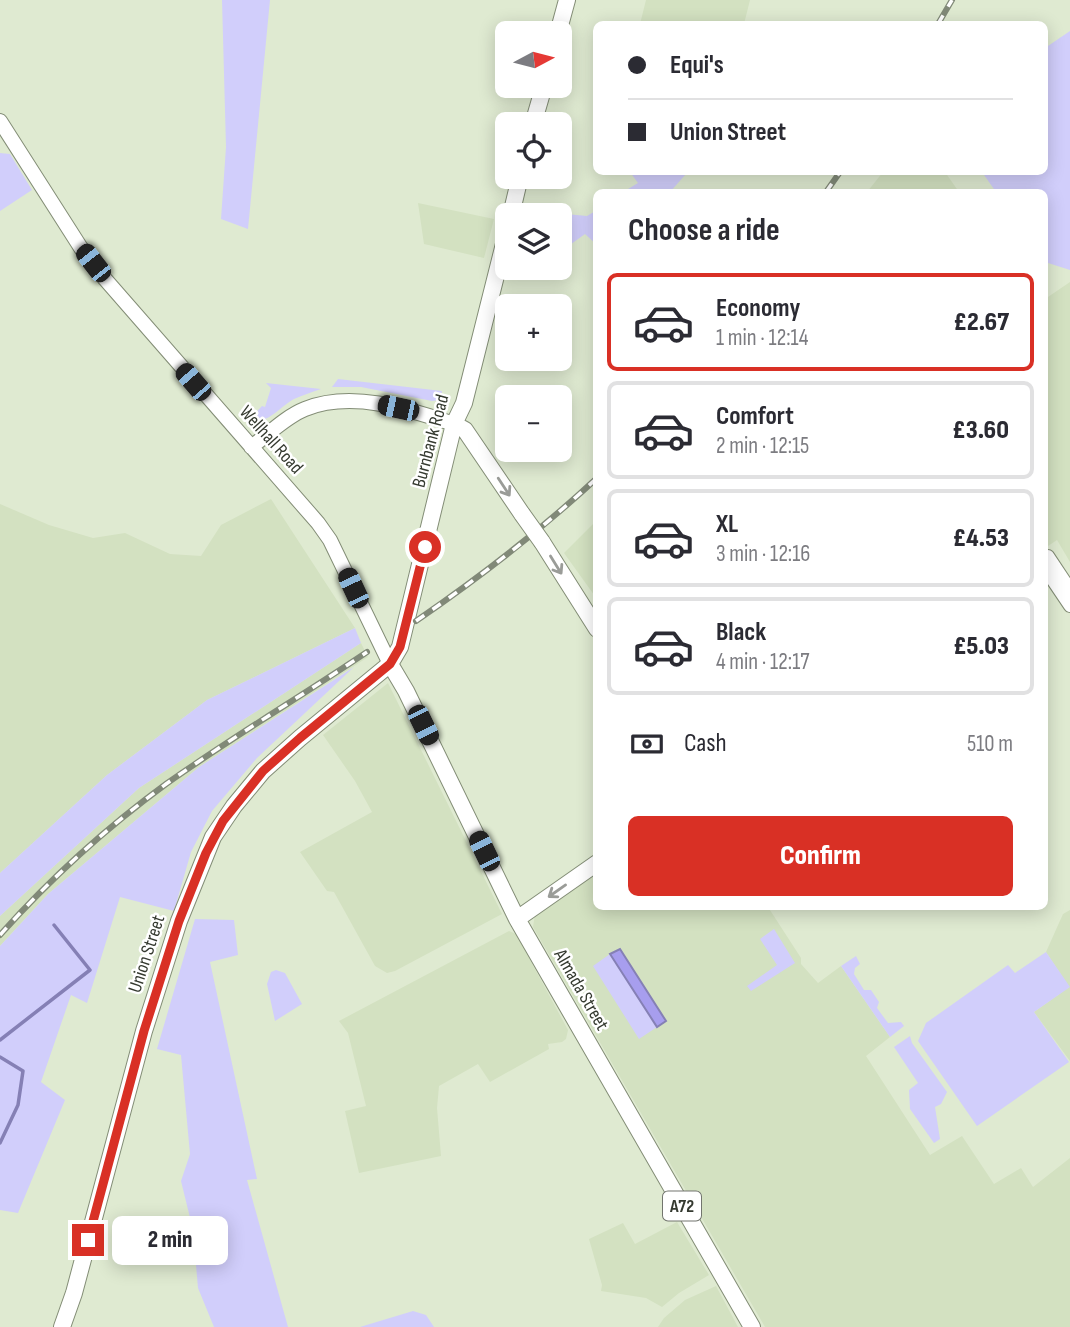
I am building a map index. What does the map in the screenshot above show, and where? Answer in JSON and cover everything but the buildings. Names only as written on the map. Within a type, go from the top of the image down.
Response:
[{"type":"main road","points":[[561,21],[567,0]]},
{"type":"main road","name":"Wellhall Road","points":[[0,121],[81,248],[144,326],[294,495],[330,540],[390,664]]},
{"type":"main road","name":"Burnbank Road","points":[[390,664],[400,647],[454,424],[464,403],[495,280]]},
{"type":"main road","points":[[251,447],[304,409],[334,402],[363,401],[431,416],[454,424],[465,430],[484,457],[593,623]]},
{"type":"main road","points":[[464,403],[484,457]]},
{"type":"main road","name":"Almada Street","points":[[390,664],[406,691],[517,919],[752,1327]]},
{"type":"main road","name":"Union Street","points":[[62,1327],[74,1293],[144,1031],[179,921],[213,837],[263,771],[390,664]]},
{"type":"main road","points":[[517,919],[593,866]]},
{"type":"street","points":[[1048,563],[1070,589]]},
{"type":"street","points":[[1048,565],[1070,606]]},
{"type":"shaded area","points":[[222,0],[270,0],[248,229],[221,219],[226,147]]},
{"type":"shaded area","points":[[646,0],[750,0],[745,21],[641,21]]},
{"type":"shaded area","points":[[1070,31],[1070,270],[1048,263],[1048,189],[994,189],[984,175],[1048,175],[1048,46]]},
{"type":"shaded area","points":[[0,153],[10,154],[32,190],[0,211]]},
{"type":"shaded area","points":[[632,175],[685,175],[673,189],[628,189],[638,183]]},
{"type":"shaded area","points":[[881,175],[947,175],[957,189],[869,189]]},
{"type":"shaded area","points":[[418,203],[494,219],[484,258],[424,244]]},
{"type":"shaded area","points":[[593,212],[593,241],[585,234],[572,243],[572,215],[587,216]]},
{"type":"shaded area","points":[[1070,282],[1070,562],[1057,540],[1048,546],[1048,297]]},
{"type":"shaded area","points":[[338,379],[442,391],[440,400],[432,401],[361,387],[332,387]]},
{"type":"shaded area","points":[[266,383],[321,389],[294,399],[267,418],[249,420],[262,406],[265,407],[271,388]]},
{"type":"shaded area","points":[[271,499],[355,628],[207,700],[107,775],[0,873],[0,504],[49,525],[93,538],[125,533],[170,554],[201,556],[221,525]]},
{"type":"shaded area","points":[[593,524],[593,593],[564,553]]},
{"type":"shaded area","points":[[355,628],[361,643],[139,788],[0,916],[0,873],[107,775],[207,700]]},
{"type":"shaded area","points":[[361,643],[368,657],[199,767],[48,894],[0,946],[0,916],[139,788]]},
{"type":"shaded area","points":[[354,667],[257,758],[212,811],[191,852],[174,911],[120,897],[87,1003],[71,995],[41,1082],[65,1100],[18,1213],[0,1210],[0,946],[48,894],[199,767]]},
{"type":"shaded area","points":[[388,683],[502,914],[387,973],[375,966],[334,892],[327,891],[300,852],[372,812],[355,781],[323,735]]},
{"type":"shaded area","points":[[593,874],[593,910],[770,910],[801,958],[801,964],[818,983],[841,966],[890,1037],[866,1056],[930,1155],[962,1136],[994,1184],[1021,1168],[1033,1187],[1070,1158],[1070,1327],[765,1327],[533,927],[535,914]]},
{"type":"shaded area","points":[[1070,910],[1070,1061],[1034,1012],[1069,987],[1046,952],[1063,914]]},
{"type":"shaded area","points":[[195,919],[234,920],[238,955],[210,962],[257,1179],[247,1180],[288,1327],[214,1327],[198,1288],[193,1230],[181,1181],[190,1154],[181,1055],[157,1049]]},
{"type":"shaded area","points":[[774,929],[795,963],[751,991],[747,986],[777,965],[760,939]]},
{"type":"shaded area","points":[[509,931],[516,934],[568,1030],[566,1039],[548,1044],[549,1049],[490,1082],[478,1064],[439,1086],[437,1108],[441,1156],[359,1173],[345,1111],[366,1106],[348,1033],[339,1021]]},
{"type":"shaded area","points":[[620,949],[666,1021],[657,1027],[610,954]]},
{"type":"shaded area","points":[[1046,952],[1070,987],[1034,1012],[1069,1062],[977,1126],[918,1041],[926,1023],[1008,965],[1015,973]]},
{"type":"shaded area","points":[[610,954],[657,1027],[639,1039],[593,966]]},
{"type":"shaded area","points":[[856,956],[860,964],[855,968],[854,974],[864,990],[871,990],[879,1002],[877,1008],[888,1023],[901,1022],[904,1026],[890,1037],[841,966]]},
{"type":"shaded area","points":[[276,970],[285,973],[302,1004],[275,1021],[267,984],[271,972]]},
{"type":"shaded area","points":[[910,1036],[912,1043],[947,1092],[941,1104],[935,1107],[940,1139],[934,1143],[910,1109],[909,1090],[918,1083],[894,1047]]},
{"type":"shaded area","points":[[677,1222],[709,1275],[662,1307],[646,1298],[601,1291],[602,1285],[589,1239],[623,1223],[635,1244]]},
{"type":"shaded area","points":[[716,1286],[738,1327],[658,1327],[664,1318],[685,1300]]},
{"type":"shaded area","points":[[413,1311],[426,1315],[434,1327],[360,1327]]},
{"type":"waterway","points":[[0,1040],[90,970],[54,925]]},
{"type":"waterway","points":[[0,1057],[23,1071],[18,1105],[0,1143]]},
{"type":"railway","points":[[940,21],[952,0]]},
{"type":"railway","points":[[828,189],[838,175]]},
{"type":"railway","points":[[416,621],[509,553],[593,482]]},
{"type":"railway","points":[[0,935],[79,855],[166,784],[367,652]]},
{"type":"route","points":[[88,1240],[144,1031],[179,921],[213,837],[263,771],[390,664],[400,647],[425,547]]}]
